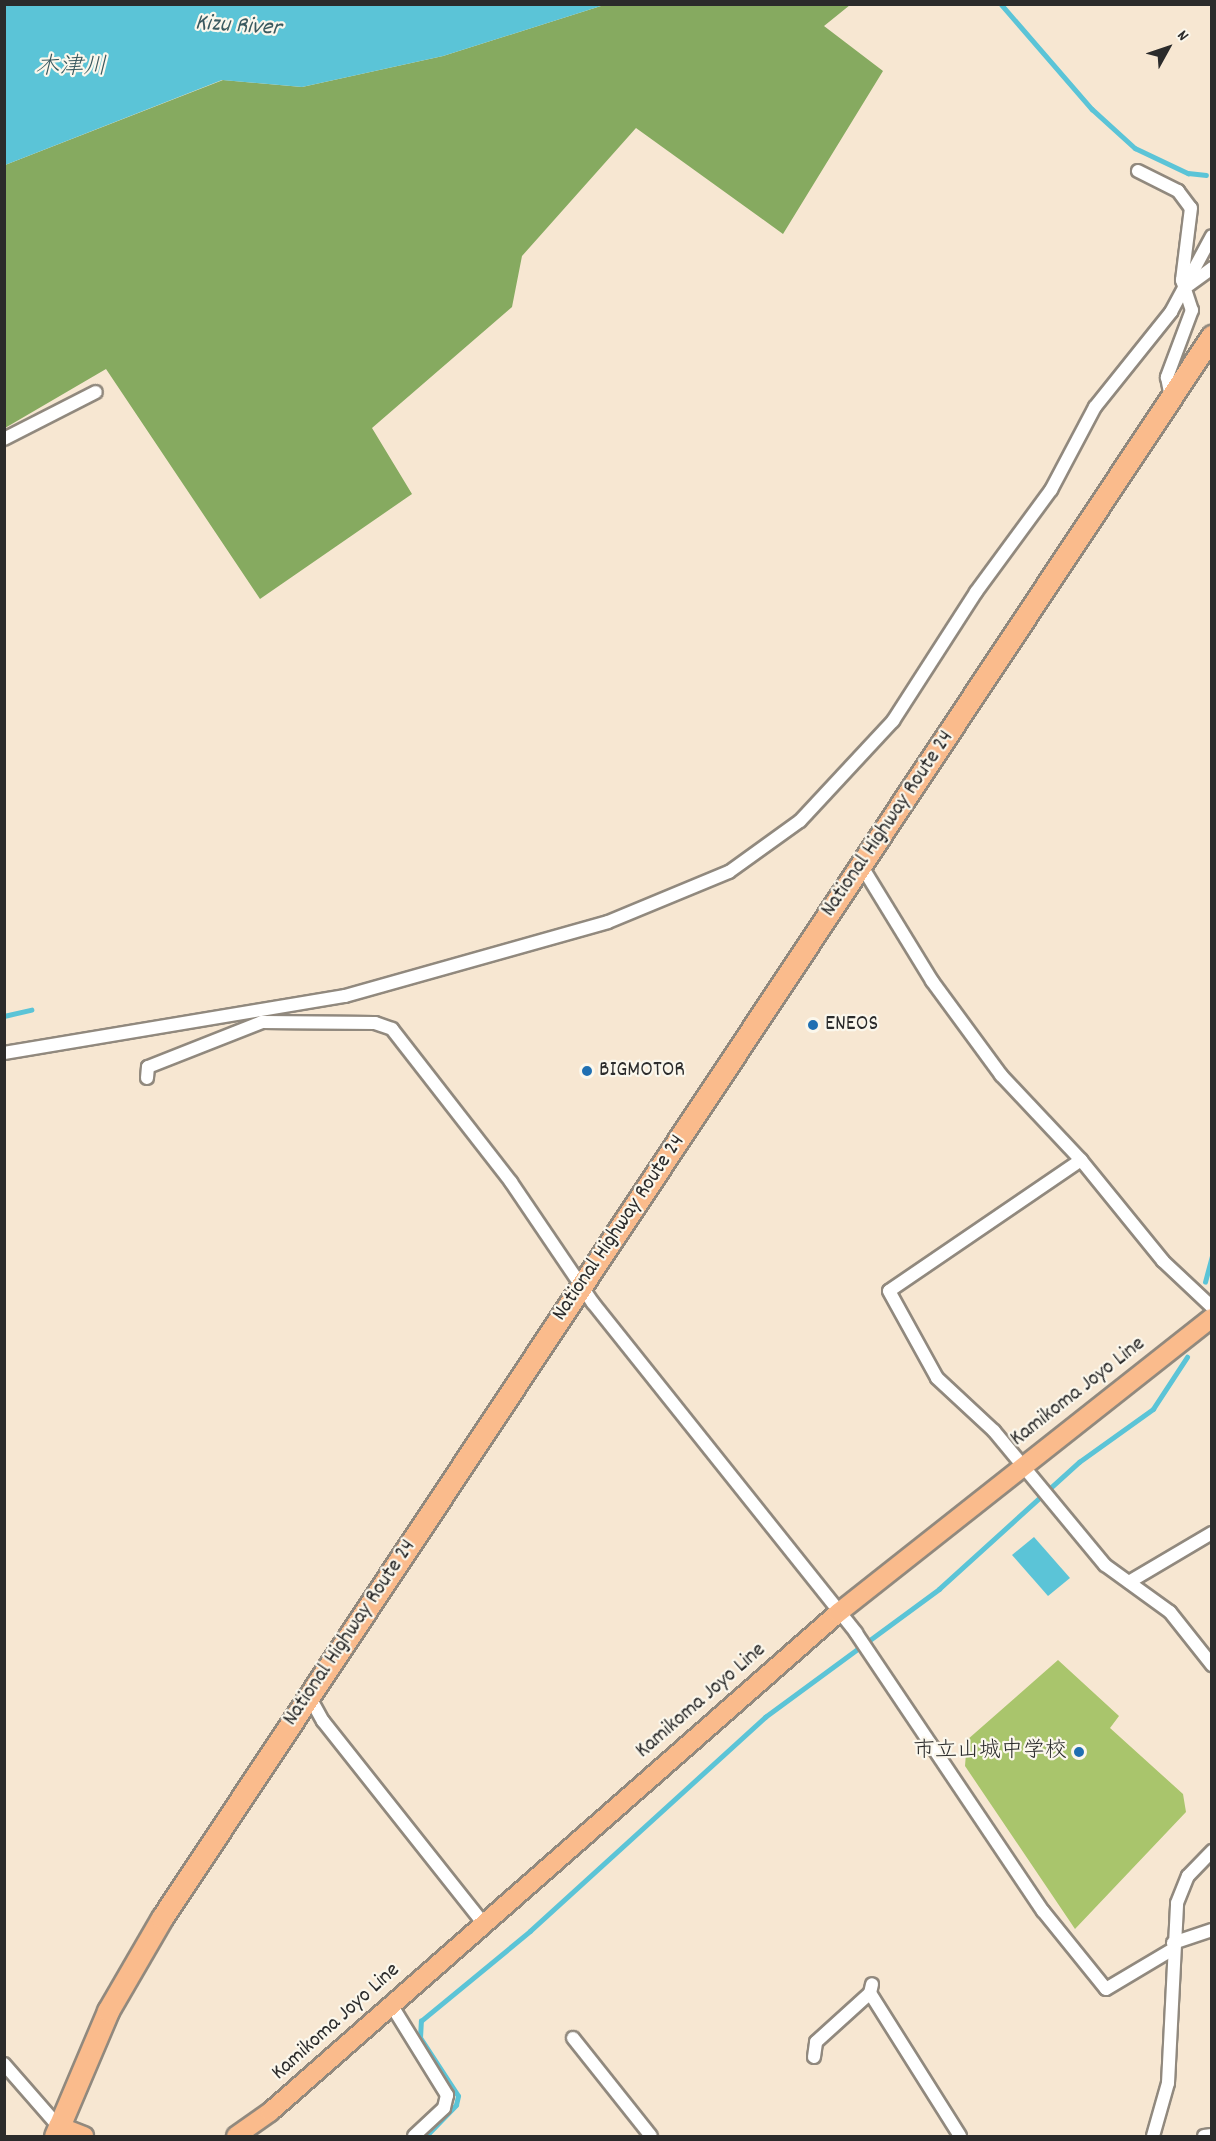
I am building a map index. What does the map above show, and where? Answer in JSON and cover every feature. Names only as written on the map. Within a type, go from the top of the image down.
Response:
[{"type":"highway","name":"National Highway Route 24","points":[[56,2131],[108,2011],[162,1918],[1212,336]]},
{"type":"main road","name":"Kamikoma Joyo Line","points":[[236,2136],[392,2006],[483,1923],[838,1613],[1212,1318]]},
{"type":"main road","points":[[56,2131],[84,2136]]},
{"type":"street","points":[[1138,171],[1178,191],[1191,208],[1183,253],[1186,288],[1192,309],[1167,377],[1171,399]]},
{"type":"street","points":[[4,1053],[261,1018],[608,922],[729,872],[800,821],[893,721],[976,592],[1051,490],[1095,407],[1186,288],[1212,236]]},
{"type":"street","points":[[1186,288],[1212,268]]},
{"type":"street","points":[[4,438],[96,392]]},
{"type":"street","points":[[861,866],[932,981],[1001,1075],[1082,1161],[1163,1261],[1212,1307]]},
{"type":"street","points":[[147,1078],[148,1067],[261,1018],[375,1023],[392,1029],[582,1284],[859,1637],[1043,1911],[1106,1989],[1173,1946],[1212,1930]]},
{"type":"street","points":[[1082,1161],[889,1291],[937,1378],[1023,1465],[1105,1565],[1170,1612],[1212,1665]]},
{"type":"street","points":[[1129,1582],[1212,1533]]},
{"type":"street","points":[[309,1696],[323,1721],[483,1923]]},
{"type":"street","points":[[1153,2136],[1167,2083],[1173,1946],[1183,1885],[1212,1851]]},
{"type":"street","points":[[814,2057],[816,2042],[871,1989],[956,2135]]},
{"type":"street","points":[[392,2006],[447,2095],[444,2108],[414,2136]]},
{"type":"street","points":[[573,2038],[651,2136]]},
{"type":"street","points":[[4,2064],[56,2131]]},
{"type":"street","points":[[1204,2136],[1212,2135]]},
{"type":"green space","points":[[604,5],[850,5],[824,26],[883,71],[783,234],[636,128],[522,256],[512,307],[372,428],[412,494],[260,599],[106,369],[5,428],[5,165],[223,80],[302,87],[443,56]]},
{"type":"green space","points":[[1058,1660],[1119,1716],[1110,1728],[1183,1794],[1186,1812],[1075,1929],[965,1766],[967,1740]]},
{"type":"water","name":"木津川","points":[[5,5],[604,5],[443,56],[302,87],[222,80],[5,165]]},
{"type":"water","points":[[1034,1537],[1070,1578],[1048,1596],[1012,1555]]},
{"type":"waterway","points":[[1001,4],[1092,109],[1135,148],[1188,173],[1206,175]]},
{"type":"waterway","points":[[4,1016],[31,1010]]},
{"type":"waterway","points":[[1205,1282],[1212,1255]]},
{"type":"waterway","points":[[426,2136],[456,2105],[458,2096],[420,2038],[421,2021],[530,1931],[765,1717],[939,1589],[1079,1462],[1153,1409],[1187,1357]]},
{"type":"place","name":"ENEOS","points":[[813,1025]]},
{"type":"place","name":"BIGMOTOR","points":[[587,1071]]},
{"type":"place","name":"市立山城中学校","points":[[1079,1752]]},
{"type":"water label","name":"Kizu River","points":[[238,27]]}]
